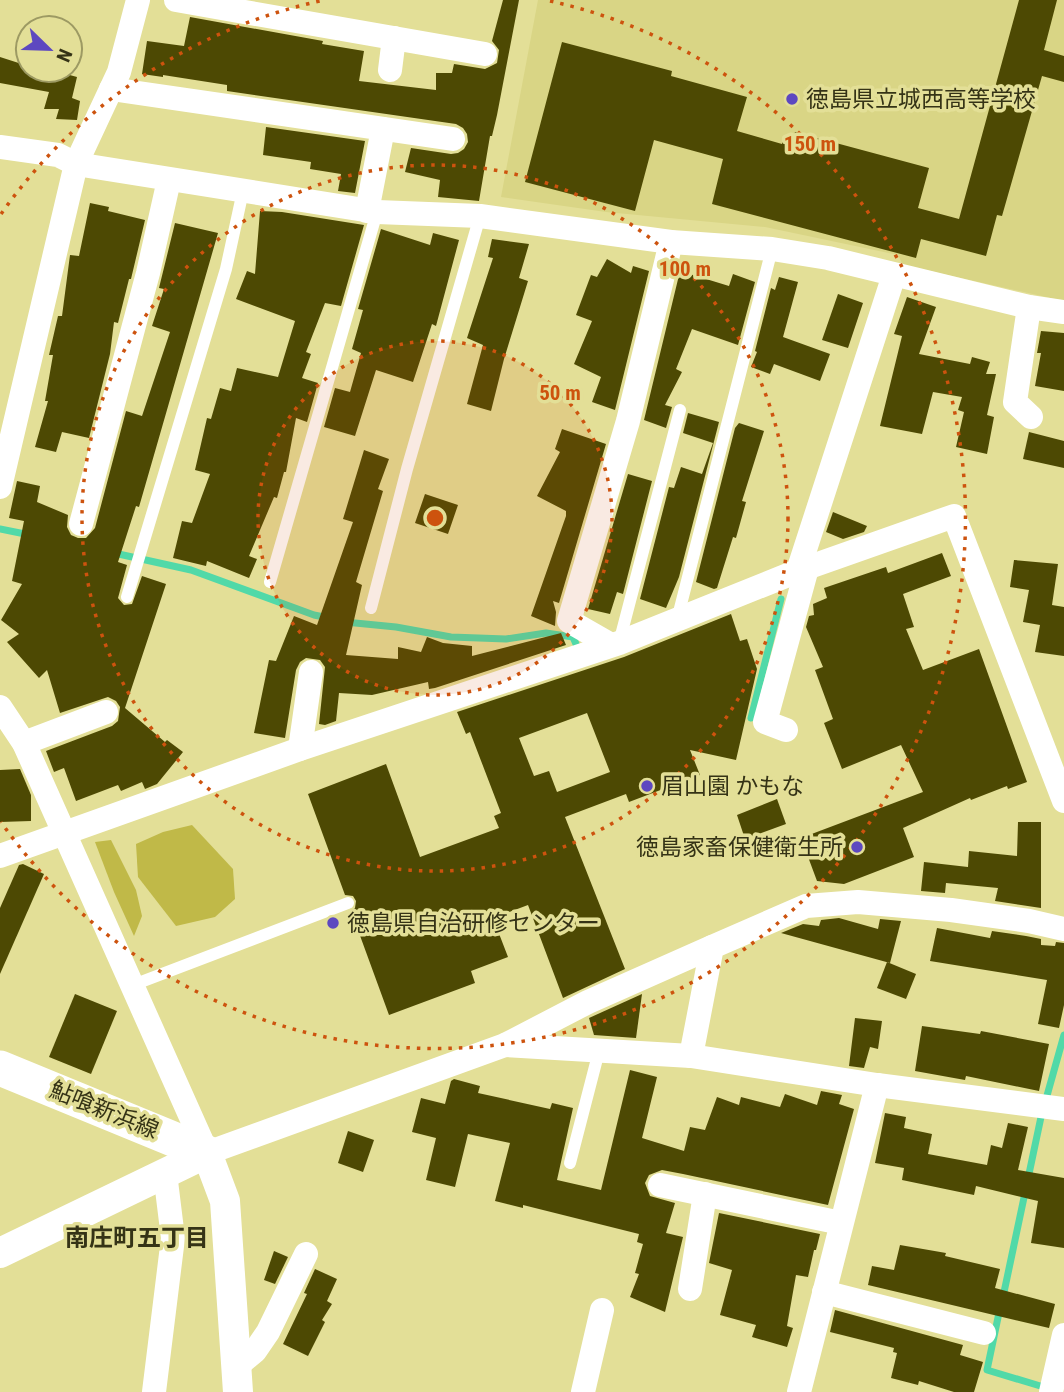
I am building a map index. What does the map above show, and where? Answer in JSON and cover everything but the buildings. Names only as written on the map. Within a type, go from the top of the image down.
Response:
[{"type":"main road","name":"鮎喰新浜線","points":[[0,1068],[207,1153]]},
{"type":"street","points":[[0,487],[76,164],[119,72],[138,0]]},
{"type":"street","points":[[176,0],[394,38],[443,56],[485,54]]},
{"type":"street","points":[[390,70],[394,38]]},
{"type":"street","points":[[111,89],[453,139]]},
{"type":"street","points":[[372,211],[383,129]]},
{"type":"street","points":[[0,147],[58,155],[76,164],[372,211],[480,216],[671,242],[772,249],[853,263],[1029,307],[1064,312]]},
{"type":"street","points":[[81,524],[148,273],[169,180]]},
{"type":"street","points":[[615,644],[569,621],[628,421],[671,242]]},
{"type":"street","points":[[786,730],[765,722],[803,570],[894,275]]},
{"type":"street","points":[[1029,307],[1015,402],[1031,417]]},
{"type":"street","points":[[0,856],[300,749],[615,644],[803,570],[954,516],[1064,801]]},
{"type":"street","points":[[300,749],[311,672]]},
{"type":"street","points":[[0,707],[24,743],[65,833],[207,1153],[225,1202],[237,1379]]},
{"type":"street","points":[[24,743],[106,712]]},
{"type":"street","points":[[0,1253],[207,1153],[505,1045],[588,1002],[806,906],[858,902],[951,910],[1064,929]]},
{"type":"street","points":[[691,1056],[712,947]]},
{"type":"street","points":[[505,1045],[691,1056],[877,1085],[1050,1107]]},
{"type":"street","points":[[799,1392],[877,1085]]},
{"type":"street","points":[[154,1392],[173,1238],[165,1173]]},
{"type":"street","points":[[660,1185],[841,1223]]},
{"type":"street","points":[[690,1289],[705,1194]]},
{"type":"street","points":[[237,1379],[268,1332],[306,1254]]},
{"type":"street","points":[[824,1292],[984,1333]]},
{"type":"street","points":[[583,1392],[602,1310]]},
{"type":"street","points":[[1051,1392],[1064,1335]]},
{"type":"lane","points":[[127,597],[226,269],[243,191]]},
{"type":"lane","points":[[270,582],[372,211]]},
{"type":"lane","points":[[371,608],[407,469],[480,216]]},
{"type":"lane","points":[[677,620],[772,249]]},
{"type":"lane","points":[[615,644],[680,411]]},
{"type":"lane","points":[[133,985],[348,904]]},
{"type":"lane","points":[[570,1163],[600,1051]]},
{"type":"shaded area","name":"徳島県立城西高等学校","points":[[538,0],[1064,0],[1064,301],[903,265],[898,255],[765,227],[606,212],[501,197]]},
{"type":"shaded area","points":[[192,825],[233,869],[235,899],[215,917],[176,926],[138,877],[136,844],[163,832]]},
{"type":"shaded area","points":[[111,840],[136,890],[142,916],[134,936],[95,842]]},
{"type":"waterway","points":[[0,529],[30,535]]},
{"type":"waterway","points":[[114,553],[191,570],[329,618]]},
{"type":"waterway","points":[[751,718],[781,599]]},
{"type":"waterway","points":[[345,622],[396,627],[451,637],[506,639],[546,633],[573,637],[576,644]]},
{"type":"waterway","points":[[1003,1297],[1041,1117],[1064,1035]]},
{"type":"waterway","points":[[1000,1308],[987,1370],[1047,1388]]},
{"type":"place","name":"徳島県立城西高等学校","points":[[792,99]]},
{"type":"place","name":"眉山園 かもな","points":[[647,786]]},
{"type":"place","name":"徳島家畜保健衛生所","points":[[857,847]]},
{"type":"place","name":"徳島県自治研修センター","points":[[333,923]]},
{"type":"district","name":"南庄町五丁目","points":[[137,1238]]}]
